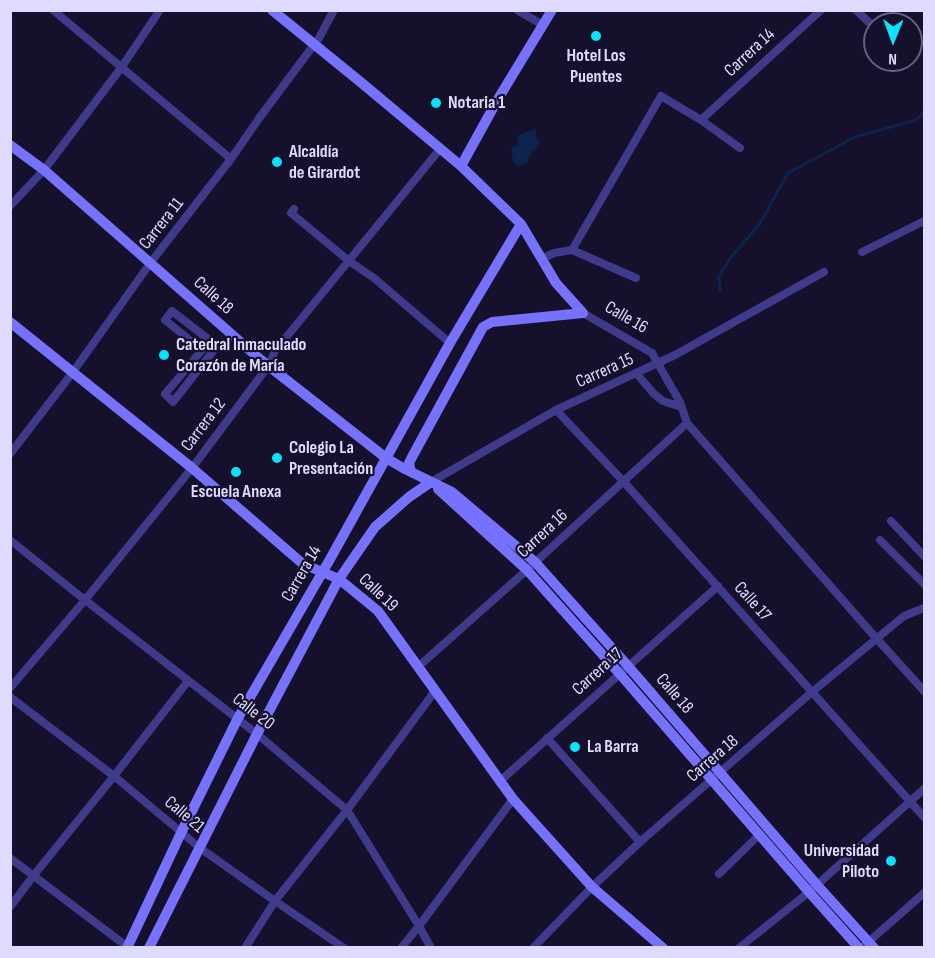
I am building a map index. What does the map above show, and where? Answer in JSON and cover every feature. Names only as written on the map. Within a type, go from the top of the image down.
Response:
[{"type":"street","points":[[53,10],[231,159]]},
{"type":"street","points":[[10,206],[44,170],[121,68],[160,10]]},
{"type":"street","name":"Calle 16","points":[[272,10],[461,166],[521,224],[556,283],[583,313],[652,353],[687,423],[924,691]]},
{"type":"street","name":"Carrera 11","points":[[10,454],[73,372],[151,262],[231,159],[321,35],[334,10]]},
{"type":"street","points":[[517,10],[543,25]]},
{"type":"street","points":[[461,166],[552,10]]},
{"type":"street","name":"Carrera 14","points":[[701,120],[820,10]]},
{"type":"street","points":[[572,250],[661,96],[701,120],[740,148]]},
{"type":"street","name":"Calle 18","points":[[10,146],[44,170],[151,262],[242,345],[386,458],[431,482],[531,566],[628,666],[720,773],[813,889]]},
{"type":"street","name":"Carrera 12","points":[[10,688],[192,468],[269,365],[275,351],[440,149]]},
{"type":"street","points":[[294,209],[291,213],[374,278],[450,343]]},
{"type":"street","points":[[862,252],[924,221]]},
{"type":"street","name":"Carrera 14","points":[[128,947],[238,718],[450,343],[521,224]]},
{"type":"street","points":[[541,259],[554,253],[572,250],[636,279]]},
{"type":"street","name":"Carrera 15","points":[[431,482],[556,410],[637,374],[824,272]]},
{"type":"street","points":[[172,311],[217,346],[173,402],[165,394],[202,350],[165,320],[172,311]]},
{"type":"street","points":[[411,472],[409,463],[483,327],[492,322],[583,313]]},
{"type":"street","name":"Calle 19","points":[[10,322],[192,468],[303,564],[339,579],[378,611],[513,799],[592,887],[650,942],[663,948]]},
{"type":"street","points":[[637,374],[663,401],[681,407]]},
{"type":"street","name":"Calle 17","points":[[556,410],[718,586],[924,817]]},
{"type":"street","name":"Carrera 16","points":[[419,666],[687,423]]},
{"type":"street","name":"Carrera 14","points":[[149,948],[257,734],[339,579],[375,527],[409,497],[431,482]]},
{"type":"street","points":[[891,521],[924,556]]},
{"type":"street","name":"Calle 20","points":[[10,540],[238,718],[346,810],[431,948]]},
{"type":"street","points":[[880,540],[924,584]]},
{"type":"street","name":"Calle 18","points":[[531,566],[619,673],[759,835],[866,946]]},
{"type":"street","name":"Carrera 17","points":[[499,782],[718,586]]},
{"type":"street","name":"Carrera 18","points":[[533,948],[592,887],[711,780],[876,638],[904,616],[924,608]]},
{"type":"street","points":[[10,907],[188,681]]},
{"type":"street","points":[[245,948],[275,901],[435,691]]},
{"type":"street","name":"Calle 21","points":[[10,697],[114,776],[200,848],[344,948]]},
{"type":"street","points":[[548,738],[640,842]]},
{"type":"street","points":[[739,948],[813,889],[924,789]]},
{"type":"street","points":[[401,948],[513,799]]},
{"type":"street","points":[[719,874],[759,835]]},
{"type":"street","points":[[10,858],[128,947]]},
{"type":"street","points":[[866,946],[924,892]]},
{"type":"water","points":[[534,129],[539,146],[532,151],[527,163],[517,166],[513,161],[511,148],[517,145],[517,136]]},
{"type":"waterway","points":[[720,291],[719,276],[732,256],[759,225],[788,173],[855,137],[916,120],[924,112]]},
{"type":"place","name":"Hotel Los Puentes","points":[[596,36]]},
{"type":"place","name":"Notaria 1","points":[[436,103]]},
{"type":"place","name":"Alcaldía de Girardot","points":[[277,162]]},
{"type":"place","name":"Catedral Inmaculado Corazón de María","points":[[164,355]]},
{"type":"place","name":"Colegio La Presentación","points":[[277,458]]},
{"type":"place","name":"Escuela Anexa","points":[[236,472]]},
{"type":"place","name":"La Barra","points":[[575,747]]},
{"type":"place","name":"Universidad Piloto","points":[[891,861]]}]
